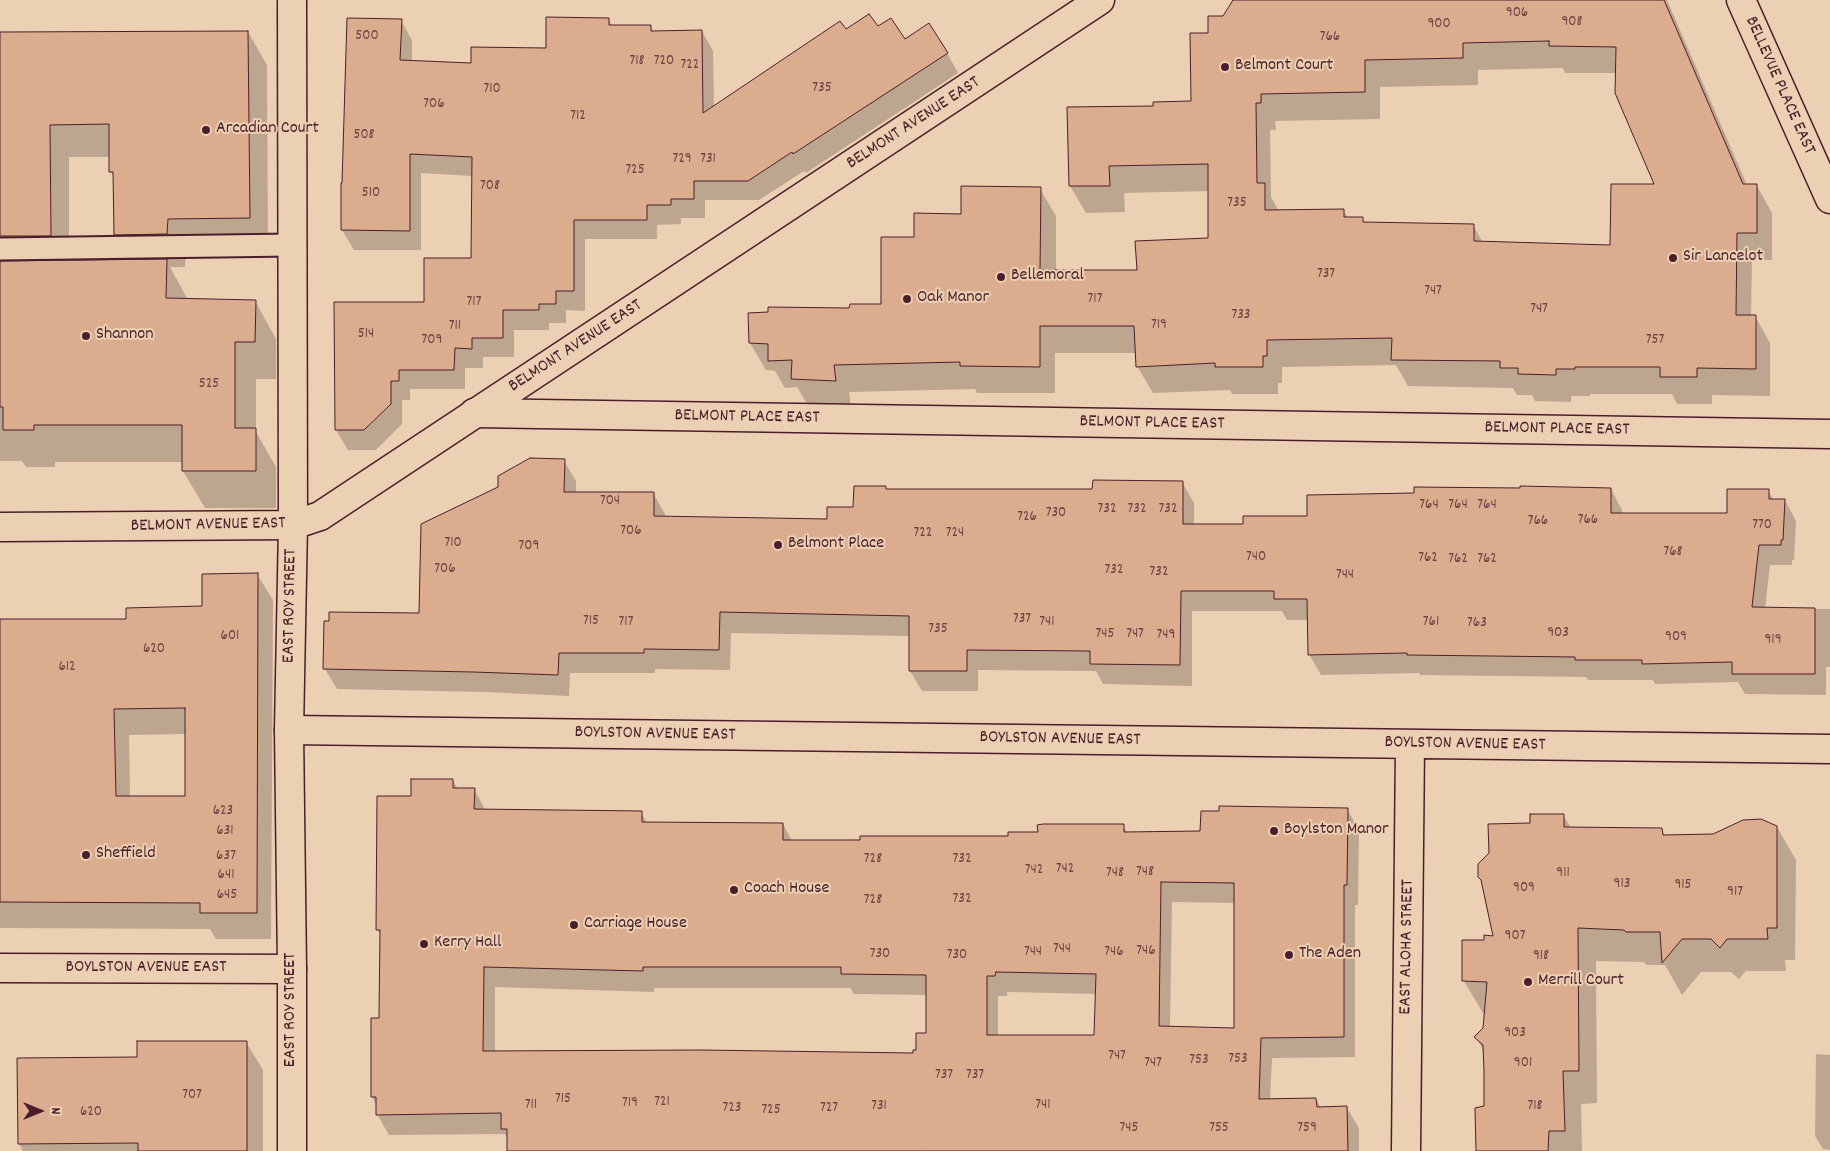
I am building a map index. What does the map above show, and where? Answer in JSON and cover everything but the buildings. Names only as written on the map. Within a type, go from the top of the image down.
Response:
[{"type":"street","name":"EAST ROY STREET","points":[[292,0],[293,525],[289,730],[292,1151]]},
{"type":"street","name":"BELMONT AVENUE EAST","points":[[0,527],[293,525],[320,516],[1100,0]]},
{"type":"street","name":"BELLEVUE PLACE EAST","points":[[1741,0],[1830,199]]},
{"type":"street","name":"BELMONT PLACE EAST","points":[[474,413],[1830,434]]},
{"type":"street","name":"BOYLSTON AVENUE EAST","points":[[289,730],[1830,749]]},
{"type":"street","name":"EAST ALOHA STREET","points":[[1406,1151],[1410,744]]},
{"type":"street","name":"BOYLSTON AVENUE EAST","points":[[0,968],[292,969]]},
{"type":"lane","points":[[0,249],[292,246]]},
{"type":"place","name":"Belmont Court","points":[[1225,67]]},
{"type":"place","name":"Arcadian Court","points":[[206,130]]},
{"type":"place","name":"Sir Lancelot","points":[[1673,258]]},
{"type":"place","name":"Bellemoral","points":[[1001,277]]},
{"type":"place","name":"Oak Manor","points":[[907,299]]},
{"type":"place","name":"Shannon","points":[[86,336]]},
{"type":"place","name":"Belmont Place","points":[[778,545]]},
{"type":"place","name":"Boylston Manor","points":[[1274,831]]},
{"type":"place","name":"Sheffield","points":[[86,855]]},
{"type":"place","name":"Coach House","points":[[734,890]]},
{"type":"place","name":"Carriage House","points":[[574,925]]},
{"type":"place","name":"Kerry Hall","points":[[424,944]]},
{"type":"place","name":"The Aden","points":[[1289,955]]},
{"type":"place","name":"Merrill Court","points":[[1528,982]]}]
